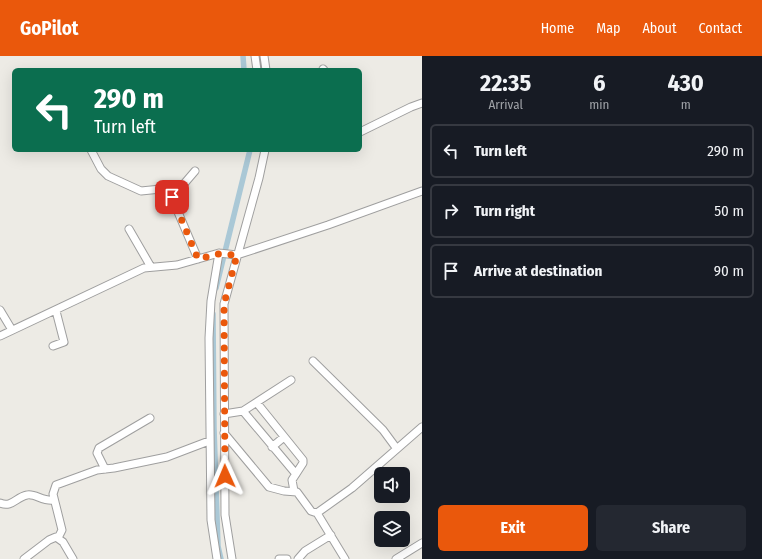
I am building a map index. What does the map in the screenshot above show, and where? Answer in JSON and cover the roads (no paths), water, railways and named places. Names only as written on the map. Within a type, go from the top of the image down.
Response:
[{"type":"street","points":[[255,56],[257,68]]},
{"type":"street","points":[[264,56],[266,68]]},
{"type":"street","points":[[362,131],[411,106],[422,103]]},
{"type":"street","points":[[92,152],[101,169],[108,176],[141,191],[165,189],[183,185],[194,172]]},
{"type":"street","points":[[232,559],[225,515],[224,304],[235,255],[259,178],[265,152]]},
{"type":"street","points":[[165,189],[172,197],[198,259]]},
{"type":"street","points":[[0,336],[56,311],[122,278],[151,267],[177,265],[221,253],[235,255],[328,225],[422,191]]},
{"type":"street","points":[[129,229],[151,267]]},
{"type":"street","points":[[217,559],[211,524],[209,441],[209,315],[221,253]]},
{"type":"street","points":[[0,310],[12,330]]},
{"type":"street","points":[[53,346],[64,342],[56,311]]},
{"type":"street","points":[[313,361],[383,430],[397,449]]},
{"type":"street","points":[[224,414],[243,411],[291,380]]},
{"type":"street","points":[[257,403],[303,460],[303,463],[292,480],[294,491]]},
{"type":"street","points":[[243,411],[296,474]]},
{"type":"street","points":[[105,469],[97,454],[99,448],[150,418]]},
{"type":"street","points":[[317,513],[346,493],[422,427]]},
{"type":"street","points":[[224,433],[269,487],[284,491],[294,491],[300,495],[311,511],[317,513],[346,559]]},
{"type":"street","points":[[272,447],[284,437]]},
{"type":"street","points":[[58,538],[62,530],[62,524],[54,500],[54,489],[56,485],[91,472],[167,457],[209,441]]},
{"type":"street","points":[[0,503],[8,504],[26,495],[31,495],[43,501],[54,500]]},
{"type":"street","points":[[300,558],[305,551],[331,534]]},
{"type":"street","points":[[24,559],[49,540],[58,538]]},
{"type":"street","points":[[58,538],[73,559]]},
{"type":"street","points":[[396,559],[422,543]]},
{"type":"street","points":[[279,559],[287,559]]},
{"type":"waterway","points":[[243,56],[244,68]]},
{"type":"waterway","points":[[216,288],[250,152]]},
{"type":"waterway","points":[[213,314],[214,427],[218,546],[221,559]]}]
